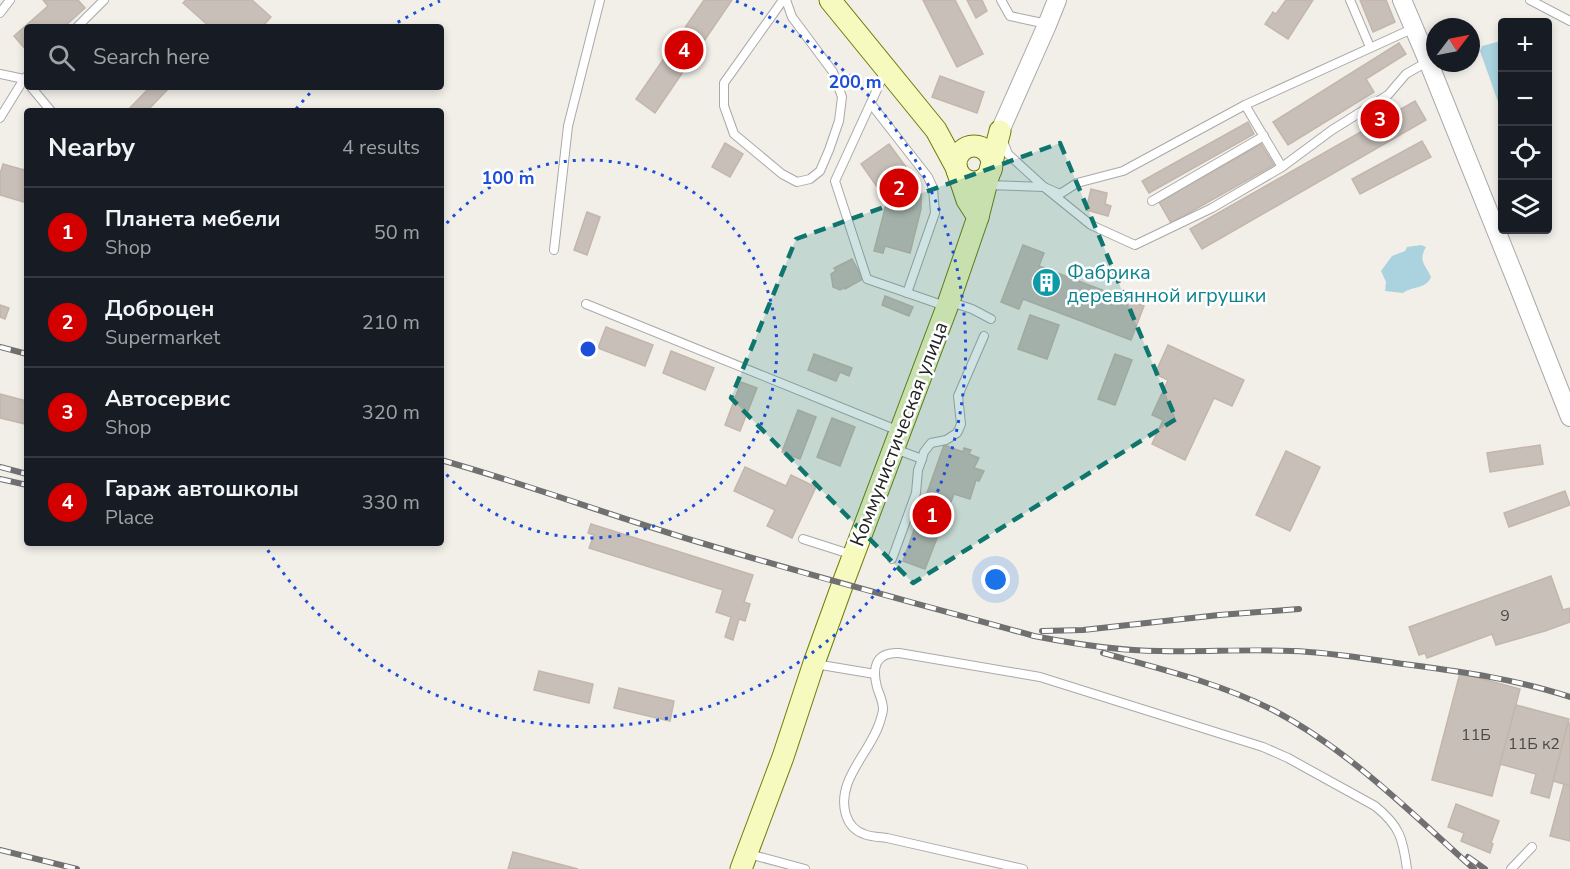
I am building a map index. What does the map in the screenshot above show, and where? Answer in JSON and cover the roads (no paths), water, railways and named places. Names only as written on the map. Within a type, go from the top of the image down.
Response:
[{"type":"main road","points":[[830,0],[936,130],[962,178],[972,182],[988,177],[992,159],[989,154],[980,147],[956,143],[936,130]]},
{"type":"main road","points":[[978,217],[967,200],[956,168],[956,161],[958,155],[966,147],[987,143],[1000,131]]},
{"type":"main road","name":"Коммунистическая улица","points":[[744,861],[783,757],[853,555],[948,304],[978,217],[1000,131]]},
{"type":"street","name":"Коммунистическая улица","points":[[1000,131],[1057,0]]},
{"type":"street","points":[[1402,0],[1426,56]]},
{"type":"street","points":[[1432,72],[1570,417]]},
{"type":"lane","points":[[0,13],[10,0]]},
{"type":"lane","points":[[80,24],[104,0]]},
{"type":"lane","points":[[554,250],[568,126],[600,0]]},
{"type":"lane","points":[[784,0],[792,17],[833,72],[842,97],[839,121],[819,171],[810,179],[797,182],[782,174],[734,134],[724,106],[724,83],[784,0]]},
{"type":"lane","points":[[1001,0],[1010,16],[1047,25]]},
{"type":"lane","points":[[1350,0],[1370,47]]},
{"type":"lane","points":[[1530,0],[1570,21]]},
{"type":"lane","points":[[988,177],[1044,187],[1060,194],[1077,183],[1123,171],[1245,105],[1414,28]]},
{"type":"lane","points":[[1000,131],[1008,154],[1044,187],[1091,225],[1134,245],[1212,208],[1282,167],[1332,130],[1388,95],[1406,74],[1426,62]]},
{"type":"lane","points":[[886,69],[835,181],[867,279],[907,293],[972,309],[991,319]]},
{"type":"lane","points":[[0,74],[24,79]]},
{"type":"lane","points":[[0,118],[24,82]]},
{"type":"lane","points":[[34,90],[48,108]]},
{"type":"lane","points":[[871,104],[928,177],[933,189],[935,213],[907,293]]},
{"type":"lane","points":[[1245,105],[1282,167]]},
{"type":"lane","points":[[1152,201],[1264,136]]},
{"type":"lane","points":[[586,304],[897,440],[922,459]]},
{"type":"lane","points":[[892,559],[916,493],[918,470],[924,452],[931,443],[946,440],[959,429],[961,424],[958,396],[984,336]]},
{"type":"lane","points":[[803,539],[853,555]]},
{"type":"lane","points":[[1023,869],[864,834],[854,829],[847,819],[843,796],[851,775],[881,720],[883,709],[875,674],[875,664],[879,658],[891,653],[1040,677],[1263,747],[1288,758],[1385,813],[1397,827],[1407,869]]},
{"type":"lane","points":[[814,663],[875,674]]},
{"type":"lane","points":[[1511,869],[1532,847]]},
{"type":"lane","points":[[744,861],[805,869]]},
{"type":"water","points":[[1498,42],[1498,102],[1480,51],[1482,46]]},
{"type":"water","points":[[1421,245],[1426,247],[1422,259],[1431,277],[1429,281],[1403,293],[1385,291],[1386,282],[1381,271],[1392,256],[1405,251],[1407,247]]},
{"type":"railway","points":[[0,347],[24,353]]},
{"type":"railway","points":[[444,461],[746,556],[1034,636],[1128,650],[1276,650],[1331,654],[1484,676],[1549,690],[1570,697]]},
{"type":"railway","points":[[0,467],[24,473]]},
{"type":"railway","points":[[0,479],[24,484]]},
{"type":"railway","points":[[1042,631],[1083,630],[1299,609]]},
{"type":"railway","points":[[1103,653],[1190,677],[1232,692],[1253,700],[1301,726],[1378,783],[1474,869]]},
{"type":"railway","points":[[0,850],[77,869]]},
{"type":"railway","points":[[1468,857],[1485,869]]},
{"type":"place","name":"Гараж автошколы","points":[[684,50]]},
{"type":"place","name":"Автосервис","points":[[1380,119]]},
{"type":"place","name":"Доброцен","points":[[899,188]]},
{"type":"place","name":"Фабрика деревянной игрушки","points":[[1046,283]]},
{"type":"place","name":"Планета мебели","points":[[932,515]]}]
